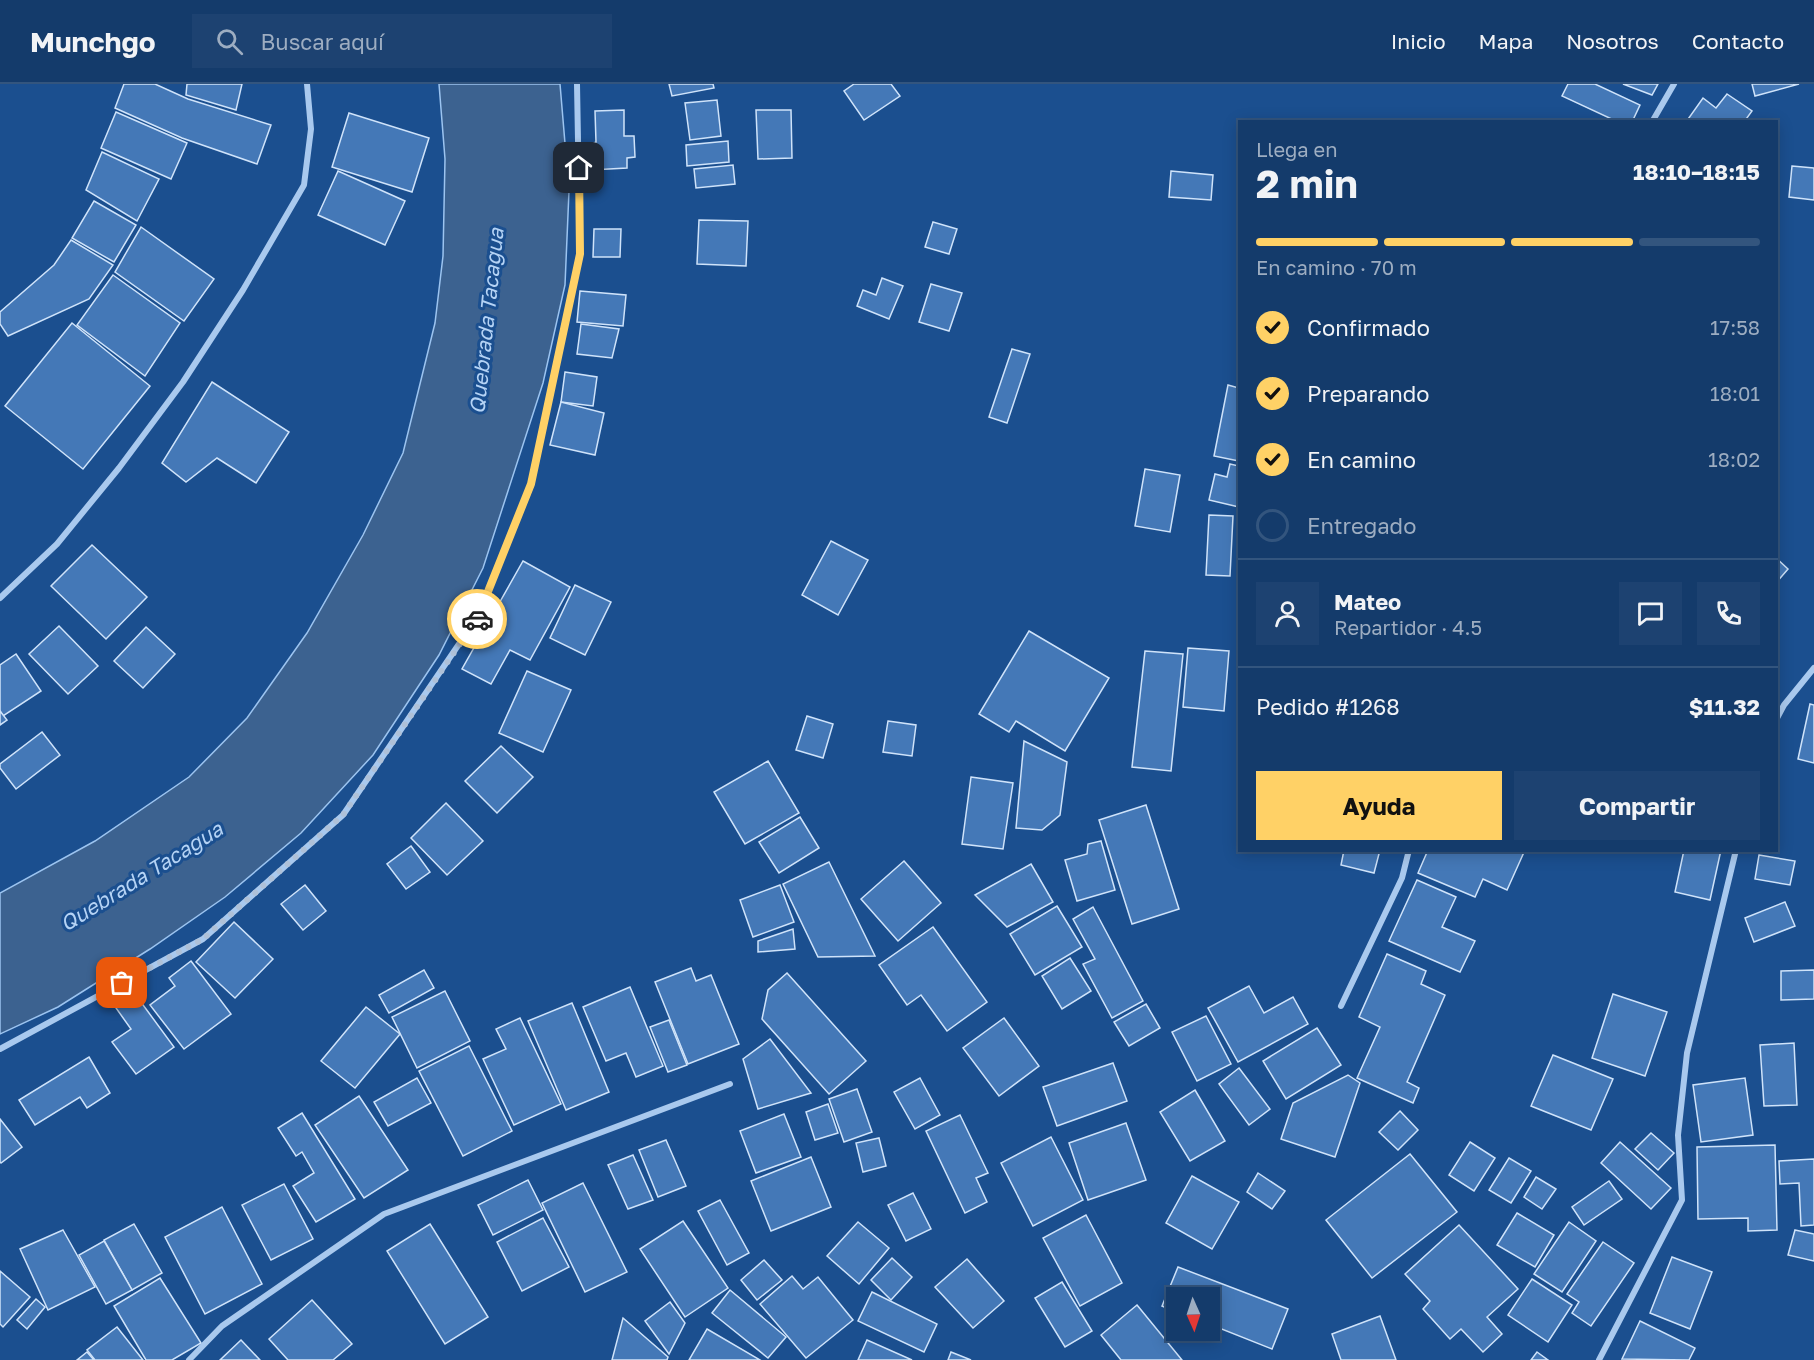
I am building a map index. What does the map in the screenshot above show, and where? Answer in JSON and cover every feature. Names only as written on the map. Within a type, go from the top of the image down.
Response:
[{"type":"street","points":[[0,598],[57,544],[119,468],[183,381],[243,290],[304,185],[311,129],[307,84]]},
{"type":"street","points":[[0,1049],[203,939],[343,815],[478,616],[531,484],[580,254],[577,84]]},
{"type":"street","points":[[1653,120],[1674,84]]},
{"type":"street","points":[[1778,716],[1784,705],[1814,668]]},
{"type":"street","points":[[1341,1006],[1402,878],[1408,852]]},
{"type":"street","points":[[1599,1360],[1682,1200],[1678,1135],[1687,1053],[1736,852]]},
{"type":"street","points":[[189,1360],[222,1326],[384,1214],[730,1084]]},
{"type":"water","name":"Quebrada Tacagua","points":[[439,84],[560,84],[569,191],[565,285],[543,383],[483,568],[439,655],[373,755],[301,833],[225,897],[150,949],[58,1007],[0,1034],[0,893],[95,841],[189,777],[247,718],[307,633],[363,535],[403,453],[435,323],[443,256],[445,159]]},
{"type":"building","points":[[124,84],[155,84],[188,99],[271,125],[257,164],[182,138],[115,108]]},
{"type":"building","points":[[187,84],[242,84],[236,110],[186,95]]},
{"type":"building","points":[[669,84],[713,84],[714,88],[672,96]]},
{"type":"building","points":[[854,84],[891,84],[900,96],[864,120],[844,91]]},
{"type":"building","points":[[1568,84],[1595,84],[1640,105],[1633,120],[1614,120],[1562,96]]},
{"type":"building","points":[[1623,84],[1658,84],[1652,95]]},
{"type":"building","points":[[1752,84],[1799,84],[1755,96]]},
{"type":"building","points":[[1727,94],[1752,111],[1745,120],[1687,120],[1703,98],[1716,108]]},
{"type":"building","points":[[717,100],[721,136],[690,140],[685,103]]},
{"type":"building","points":[[624,110],[624,136],[634,136],[635,157],[627,158],[627,168],[591,170],[590,145],[596,142],[595,111]]},
{"type":"building","points":[[756,110],[791,110],[792,158],[758,159]]},
{"type":"building","points":[[116,112],[187,143],[171,179],[101,148]]},
{"type":"building","points":[[349,113],[429,138],[412,192],[332,167]]},
{"type":"building","points":[[728,141],[729,162],[687,166],[686,145]]},
{"type":"building","points":[[102,152],[159,179],[137,221],[86,190]]},
{"type":"building","points":[[733,165],[735,184],[696,188],[694,169]]},
{"type":"building","points":[[1792,166],[1814,168],[1814,200],[1789,197]]},
{"type":"building","points":[[338,171],[405,201],[385,245],[318,215]]},
{"type":"building","points":[[1171,171],[1213,175],[1211,200],[1169,197]]},
{"type":"building","points":[[94,201],[136,225],[114,262],[72,238]]},
{"type":"building","points":[[699,220],[748,221],[746,266],[697,264]]},
{"type":"building","points":[[933,222],[957,229],[949,254],[925,247]]},
{"type":"building","points":[[141,227],[214,279],[184,321],[115,272]]},
{"type":"building","points":[[594,229],[621,229],[620,257],[593,257]]},
{"type":"building","points":[[71,240],[113,265],[89,299],[8,336],[0,324],[0,312],[54,265]]},
{"type":"building","points":[[113,275],[180,323],[145,376],[77,325]]},
{"type":"building","points":[[882,278],[903,286],[889,319],[857,306],[863,290],[876,295]]},
{"type":"building","points":[[931,284],[962,293],[949,331],[919,322]]},
{"type":"building","points":[[580,291],[626,295],[623,326],[577,322]]},
{"type":"building","points":[[72,323],[150,386],[83,469],[5,406]]},
{"type":"building","points":[[581,324],[619,329],[612,358],[577,354]]},
{"type":"building","points":[[1012,349],[1030,354],[1007,423],[989,417]]},
{"type":"building","points":[[565,372],[597,377],[593,406],[561,402]]},
{"type":"building","points":[[212,382],[289,432],[256,483],[217,458],[186,482],[162,463]]},
{"type":"building","points":[[1228,385],[1238,388],[1238,461],[1214,456]]},
{"type":"building","points":[[561,402],[604,413],[595,455],[550,445]]},
{"type":"building","points":[[1230,464],[1238,466],[1238,507],[1209,500],[1215,474],[1227,477]]},
{"type":"building","points":[[1145,469],[1180,475],[1170,532],[1135,526]]},
{"type":"building","points":[[1209,515],[1233,516],[1230,576],[1206,575]]},
{"type":"building","points":[[831,541],[868,560],[838,615],[802,595]]},
{"type":"building","points":[[92,545],[147,597],[106,639],[51,586]]},
{"type":"building","points":[[1778,560],[1788,569],[1778,581]]},
{"type":"building","points":[[523,561],[570,587],[530,660],[510,650],[491,684],[462,669]]},
{"type":"building","points":[[575,585],[611,602],[585,655],[550,638]]},
{"type":"building","points":[[59,626],[98,666],[68,694],[29,654]]},
{"type":"building","points":[[146,627],[175,654],[143,688],[114,661]]},
{"type":"building","points":[[1029,631],[1109,678],[1065,751],[1016,721],[1009,732],[979,714]]},
{"type":"building","points":[[1188,648],[1229,651],[1224,711],[1183,707]]},
{"type":"building","points":[[1145,651],[1183,654],[1171,771],[1132,767]]},
{"type":"building","points":[[16,654],[41,691],[3,716],[0,711],[0,665]]},
{"type":"building","points":[[527,671],[571,690],[543,752],[499,733]]},
{"type":"building","points":[[1810,704],[1814,705],[1814,763],[1798,759]]},
{"type":"building","points":[[0,711],[7,720],[0,725]]},
{"type":"building","points":[[807,716],[833,724],[823,758],[796,750]]},
{"type":"building","points":[[888,721],[916,725],[912,756],[883,752]]},
{"type":"building","points":[[42,732],[60,755],[16,789],[0,768],[0,764]]},
{"type":"building","points":[[1024,741],[1067,762],[1060,815],[1042,830],[1016,828]]},
{"type":"building","points":[[501,746],[533,777],[497,813],[465,781]]},
{"type":"building","points":[[768,761],[799,813],[745,844],[714,792]]},
{"type":"building","points":[[971,777],[1013,783],[1003,849],[962,844]]},
{"type":"building","points":[[446,803],[483,841],[447,875],[411,838]]},
{"type":"building","points":[[1146,805],[1179,909],[1132,924],[1099,820]]},
{"type":"building","points":[[800,817],[819,848],[779,873],[759,842]]},
{"type":"building","points":[[1101,841],[1115,890],[1077,901],[1065,860],[1087,854],[1088,844]]},
{"type":"building","points":[[411,846],[430,872],[406,889],[387,864]]},
{"type":"building","points":[[1344,852],[1379,852],[1374,873],[1341,865]]},
{"type":"building","points":[[1427,852],[1524,852],[1507,890],[1483,879],[1475,897],[1418,873]]},
{"type":"building","points":[[1684,852],[1721,852],[1710,900],[1675,892]]},
{"type":"building","points":[[1759,855],[1795,861],[1790,885],[1755,879]]},
{"type":"building","points":[[904,861],[941,903],[898,941],[861,899]]},
{"type":"building","points":[[829,862],[875,956],[818,957],[783,884]]},
{"type":"building","points":[[1031,864],[1053,902],[1007,927],[975,895]]},
{"type":"building","points":[[1417,880],[1456,897],[1442,927],[1475,941],[1460,972],[1389,941]]},
{"type":"building","points":[[305,885],[326,911],[303,930],[281,904]]},
{"type":"building","points":[[780,885],[794,922],[753,937],[740,900]]},
{"type":"building","points":[[1785,902],[1795,926],[1754,942],[1745,918]]},
{"type":"building","points":[[1057,906],[1082,947],[1035,975],[1010,934]]},
{"type":"building","points":[[1093,907],[1143,1001],[1112,1018],[1083,964],[1095,959],[1073,919]]},
{"type":"building","points":[[234,922],[273,959],[235,998],[196,962]]},
{"type":"building","points":[[933,927],[987,1002],[947,1031],[921,995],[907,1005],[879,965]]},
{"type":"building","points":[[793,929],[795,949],[758,952],[758,941]]},
{"type":"building","points":[[1387,954],[1426,971],[1421,984],[1445,995],[1407,1082],[1419,1088],[1413,1103],[1357,1078],[1380,1027],[1359,1017]]},
{"type":"building","points":[[1070,958],[1091,991],[1062,1009],[1042,976]]},
{"type":"building","points":[[191,961],[231,1014],[184,1049],[150,1005],[175,986],[169,978]]},
{"type":"building","points":[[691,968],[696,981],[711,975],[739,1044],[688,1064],[655,982]]},
{"type":"building","points":[[424,970],[434,988],[389,1013],[379,995]]},
{"type":"building","points":[[1814,970],[1814,999],[1781,1000],[1781,971]]},
{"type":"building","points":[[787,973],[866,1061],[829,1094],[762,1019],[768,990]]},
{"type":"building","points":[[1249,986],[1264,1013],[1293,997],[1308,1024],[1238,1062],[1208,1008]]},
{"type":"building","points":[[630,987],[663,1066],[636,1077],[626,1053],[606,1061],[583,1007]]},
{"type":"building","points":[[445,991],[470,1041],[417,1068],[392,1017]]},
{"type":"building","points":[[135,994],[174,1047],[136,1074],[112,1042],[131,1029],[116,1008]]},
{"type":"building","points":[[1613,994],[1667,1012],[1645,1076],[1592,1058]]},
{"type":"building","points":[[572,1003],[609,1092],[566,1110],[528,1021]]},
{"type":"building","points":[[1146,1004],[1160,1028],[1129,1046],[1114,1022]]},
{"type":"building","points":[[366,1007],[400,1034],[355,1088],[321,1061]]},
{"type":"building","points":[[1206,1016],[1231,1064],[1197,1081],[1172,1032]]},
{"type":"building","points":[[520,1018],[561,1104],[514,1125],[483,1059],[506,1049],[496,1029]]},
{"type":"building","points":[[1004,1018],[1039,1066],[999,1096],[963,1048]]},
{"type":"building","points":[[669,1020],[687,1065],[668,1072],[650,1027]]},
{"type":"building","points":[[1317,1028],[1341,1065],[1286,1099],[1263,1061]]},
{"type":"building","points":[[770,1039],[811,1093],[758,1109],[743,1059]]},
{"type":"building","points":[[1794,1043],[1797,1105],[1764,1106],[1760,1045]]},
{"type":"building","points":[[469,1046],[512,1131],[463,1156],[419,1071]]},
{"type":"building","points":[[1553,1055],[1613,1079],[1591,1130],[1531,1106]]},
{"type":"building","points":[[89,1057],[110,1093],[87,1108],[80,1097],[35,1125],[19,1100]]},
{"type":"building","points":[[1113,1063],[1127,1101],[1057,1126],[1043,1087]]},
{"type":"building","points":[[1239,1068],[1270,1109],[1249,1125],[1219,1084]]},
{"type":"building","points":[[1348,1075],[1360,1083],[1335,1157],[1281,1139],[1293,1103]]},
{"type":"building","points":[[417,1078],[431,1103],[388,1126],[374,1102]]},
{"type":"building","points":[[920,1078],[940,1115],[915,1129],[894,1092]]},
{"type":"building","points":[[1745,1078],[1753,1135],[1701,1142],[1693,1085]]},
{"type":"building","points":[[857,1089],[872,1132],[844,1142],[829,1099]]},
{"type":"building","points":[[1195,1090],[1225,1141],[1190,1161],[1160,1112]]},
{"type":"building","points":[[359,1096],[408,1170],[364,1198],[315,1125]]},
{"type":"building","points":[[828,1104],[838,1133],[815,1140],[806,1112]]},
{"type":"building","points":[[1400,1111],[1418,1130],[1398,1150],[1379,1132]]},
{"type":"building","points":[[302,1113],[355,1199],[316,1222],[293,1186],[314,1173],[302,1152],[296,1156],[278,1128]]},
{"type":"building","points":[[784,1114],[801,1157],[756,1173],[740,1131]]},
{"type":"building","points":[[960,1115],[988,1173],[976,1178],[987,1202],[965,1213],[926,1131]]},
{"type":"building","points":[[0,1119],[22,1147],[1,1163],[0,1162]]},
{"type":"building","points":[[1126,1123],[1146,1180],[1088,1200],[1069,1143]]},
{"type":"building","points":[[1651,1133],[1674,1153],[1658,1170],[1635,1149]]},
{"type":"building","points":[[1051,1137],[1083,1200],[1033,1226],[1001,1163]]},
{"type":"building","points":[[879,1138],[886,1166],[863,1172],[856,1143]]},
{"type":"building","points":[[666,1140],[686,1186],[658,1197],[639,1150]]},
{"type":"building","points":[[1470,1142],[1495,1158],[1474,1191],[1449,1175]]},
{"type":"building","points":[[1620,1142],[1671,1188],[1651,1209],[1601,1163]]},
{"type":"building","points":[[1775,1145],[1777,1230],[1748,1231],[1748,1218],[1698,1219],[1697,1147]]},
{"type":"building","points":[[1410,1154],[1457,1212],[1372,1278],[1326,1220]]},
{"type":"building","points":[[633,1155],[653,1200],[628,1209],[608,1165]]},
{"type":"building","points":[[811,1157],[831,1207],[771,1231],[751,1181]]},
{"type":"building","points":[[1509,1158],[1531,1171],[1511,1203],[1489,1190]]},
{"type":"building","points":[[1814,1159],[1814,1225],[1801,1226],[1799,1183],[1780,1184],[1779,1161]]},
{"type":"building","points":[[1258,1173],[1285,1191],[1272,1209],[1247,1192]]},
{"type":"building","points":[[1192,1176],[1239,1202],[1212,1249],[1166,1223]]},
{"type":"building","points":[[1536,1177],[1556,1189],[1542,1209],[1524,1197]]},
{"type":"building","points":[[528,1180],[543,1210],[493,1235],[478,1205]]},
{"type":"building","points":[[1609,1181],[1622,1199],[1584,1225],[1572,1207]]},
{"type":"building","points":[[583,1183],[627,1272],[585,1292],[542,1203]]},
{"type":"building","points":[[284,1184],[313,1239],[271,1260],[242,1205]]},
{"type":"building","points":[[913,1193],[931,1229],[906,1241],[888,1205]]},
{"type":"building","points":[[720,1200],[749,1253],[727,1265],[698,1211]]},
{"type":"building","points":[[222,1207],[262,1284],[205,1314],[165,1237]]},
{"type":"building","points":[[1517,1213],[1554,1235],[1535,1267],[1497,1245]]},
{"type":"building","points":[[1086,1215],[1122,1283],[1080,1306],[1043,1238]]},
{"type":"building","points":[[543,1218],[569,1267],[522,1291],[497,1242]]},
{"type":"building","points":[[683,1221],[728,1288],[685,1317],[640,1249]]},
{"type":"building","points":[[858,1222],[889,1248],[859,1284],[827,1256]]},
{"type":"building","points":[[1569,1222],[1596,1241],[1562,1292],[1534,1274]]},
{"type":"building","points":[[134,1224],[162,1273],[132,1290],[104,1240]]},
{"type":"building","points":[[430,1224],[488,1317],[445,1344],[387,1251]]},
{"type":"building","points":[[1459,1225],[1518,1289],[1487,1317],[1502,1334],[1483,1352],[1461,1329],[1450,1339],[1423,1309],[1430,1301],[1405,1274]]},
{"type":"building","points":[[63,1230],[95,1287],[48,1310],[20,1249]]},
{"type":"building","points":[[1795,1230],[1814,1234],[1814,1261],[1788,1255]]},
{"type":"building","points":[[104,1241],[132,1290],[106,1304],[79,1255]]},
{"type":"building","points":[[1603,1242],[1634,1263],[1591,1326],[1572,1313],[1579,1302],[1567,1294]]},
{"type":"building","points":[[1672,1257],[1712,1272],[1690,1329],[1650,1313]]},
{"type":"building","points":[[892,1258],[912,1277],[891,1300],[871,1280]]},
{"type":"building","points":[[967,1259],[1004,1301],[973,1328],[935,1287]]},
{"type":"building","points":[[764,1260],[782,1280],[757,1300],[741,1280]]},
{"type":"building","points":[[1178,1267],[1288,1309],[1272,1349],[1220,1328],[1220,1287],[1170,1287]]},
{"type":"building","points":[[0,1271],[30,1297],[3,1327],[0,1324]]},
{"type":"building","points":[[792,1276],[803,1289],[818,1277],[853,1320],[806,1358],[760,1304]]},
{"type":"building","points":[[160,1278],[201,1343],[172,1360],[146,1360],[114,1306]]},
{"type":"building","points":[[1532,1279],[1572,1305],[1548,1342],[1508,1315]]},
{"type":"building","points":[[1062,1282],[1092,1331],[1065,1347],[1035,1298]]},
{"type":"building","points":[[730,1290],[786,1337],[768,1358],[712,1313]]},
{"type":"building","points":[[872,1292],[937,1324],[924,1352],[858,1321]]},
{"type":"building","points":[[1166,1296],[1166,1308],[1162,1306]]},
{"type":"building","points":[[36,1299],[45,1307],[27,1329],[17,1320]]},
{"type":"building","points":[[312,1300],[352,1344],[333,1360],[288,1360],[269,1339]]},
{"type":"building","points":[[670,1302],[685,1323],[669,1354],[645,1321]]},
{"type":"building","points":[[1137,1305],[1182,1360],[1121,1360],[1101,1335]]},
{"type":"building","points":[[1380,1316],[1396,1360],[1341,1360],[1332,1334]]},
{"type":"building","points":[[623,1318],[668,1357],[667,1360],[612,1360]]},
{"type":"building","points":[[1640,1321],[1695,1348],[1689,1360],[1622,1359]]},
{"type":"building","points":[[117,1327],[143,1360],[95,1360],[87,1350]]},
{"type":"building","points":[[707,1329],[760,1360],[689,1360]]},
{"type":"building","points":[[241,1340],[260,1360],[220,1360]]},
{"type":"building","points":[[867,1340],[912,1360],[858,1360]]},
{"type":"building","points":[[87,1352],[94,1360],[77,1360]]},
{"type":"building","points":[[951,1352],[971,1360],[948,1360]]},
{"type":"building","points":[[1537,1352],[1548,1360],[1531,1360]]},
{"type":"way so far","points":[[122,983],[203,939],[343,815],[477,619]]},
{"type":"route","points":[[477,619],[531,484],[580,254],[579,168]]}]
